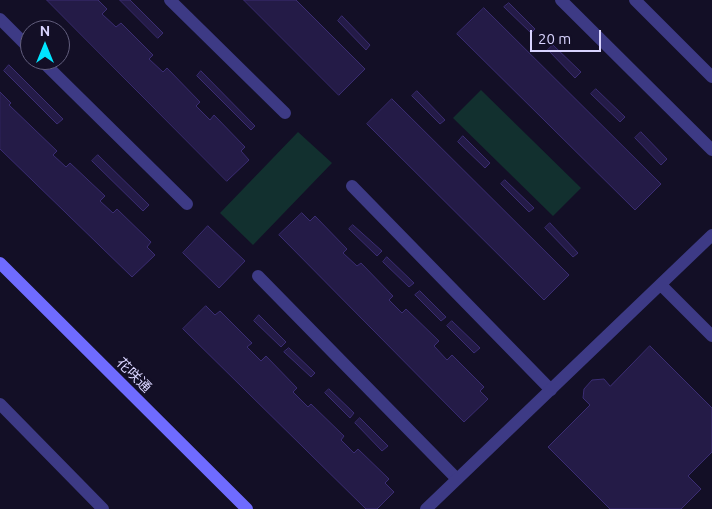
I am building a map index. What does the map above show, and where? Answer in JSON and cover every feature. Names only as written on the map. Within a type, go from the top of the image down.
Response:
[{"type":"street","points":[[170,0],[285,113]]},
{"type":"street","points":[[561,0],[712,150]]},
{"type":"street","points":[[635,0],[712,78]]},
{"type":"street","points":[[0,19],[20,39]]},
{"type":"street","points":[[51,70],[187,204]]},
{"type":"street","points":[[352,186],[551,390]]},
{"type":"street","points":[[426,509],[712,235]]},
{"type":"street","name":"花咲通","points":[[0,262],[247,509]]},
{"type":"street","points":[[258,276],[457,480]]},
{"type":"street","points":[[661,285],[712,336]]},
{"type":"street","points":[[0,404],[103,509]]},
{"type":"green space","points":[[481,90],[581,188],[553,216],[453,118]]},
{"type":"green space","points":[[298,132],[332,163],[253,245],[220,213]]},
{"type":"building","points":[[47,0],[98,0],[107,9],[102,14],[116,27],[121,23],[153,55],[149,59],[163,72],[167,68],[200,102],[196,106],[210,120],[214,115],[245,147],[241,151],[249,160],[227,181],[70,23],[70,20],[67,20]]},
{"type":"building","points":[[120,0],[130,0],[163,33],[158,38]]},
{"type":"building","points":[[244,0],[296,0],[365,69],[339,95]]},
{"type":"building","points":[[509,3],[535,29],[531,33],[504,7]]},
{"type":"building","points":[[484,8],[661,184],[635,210],[457,34]]},
{"type":"building","points":[[342,16],[370,45],[366,50],[338,21]]},
{"type":"building","points":[[553,45],[581,72],[575,78],[548,50]]},
{"type":"building","points":[[9,65],[63,119],[57,124],[4,71]]},
{"type":"building","points":[[201,71],[255,126],[251,130],[197,76]]},
{"type":"building","points":[[596,89],[625,117],[620,122],[591,94]]},
{"type":"building","points":[[417,91],[445,120],[440,124],[412,96]]},
{"type":"building","points":[[0,92],[11,103],[9,105],[57,151],[53,155],[66,167],[70,163],[105,196],[100,201],[113,213],[117,209],[151,242],[147,247],[155,255],[132,277],[0,149]]},
{"type":"building","points":[[392,99],[569,275],[544,300],[367,124]]},
{"type":"building","points":[[641,132],[667,159],[661,165],[635,138]]},
{"type":"building","points":[[463,136],[490,163],[485,168],[458,142]]},
{"type":"building","points":[[98,155],[149,205],[143,211],[92,161]]},
{"type":"building","points":[[505,180],[534,208],[529,212],[501,184]]},
{"type":"building","points":[[302,213],[310,221],[315,216],[347,249],[343,253],[357,266],[361,263],[393,296],[389,300],[402,313],[406,309],[439,341],[434,346],[447,360],[452,355],[484,387],[480,391],[488,399],[464,422],[279,235]]},
{"type":"building","points":[[550,223],[578,253],[573,257],[545,228]]},
{"type":"building","points":[[353,225],[382,251],[377,256],[349,229]]},
{"type":"building","points":[[208,226],[245,261],[219,288],[183,253]]},
{"type":"building","points":[[387,257],[414,283],[409,287],[383,262]]},
{"type":"building","points":[[420,291],[446,317],[441,321],[415,295]]},
{"type":"building","points":[[206,306],[215,315],[220,311],[252,343],[247,347],[261,361],[266,356],[297,388],[293,392],[308,407],[311,404],[344,436],[341,440],[354,453],[358,449],[389,479],[385,483],[394,492],[377,509],[366,509],[183,329]]},
{"type":"building","points":[[259,315],[286,342],[281,347],[254,321]]},
{"type":"building","points":[[452,321],[480,348],[474,353],[447,326]]},
{"type":"building","points":[[650,346],[712,408],[712,452],[688,476],[701,489],[681,509],[610,509],[548,447],[590,405],[583,398],[584,389],[592,380],[604,379],[610,386]]},
{"type":"building","points":[[289,348],[315,373],[311,377],[284,352]]},
{"type":"building","points":[[329,389],[354,413],[350,418],[325,393]]},
{"type":"building","points":[[360,418],[388,446],[382,451],[355,423]]}]
